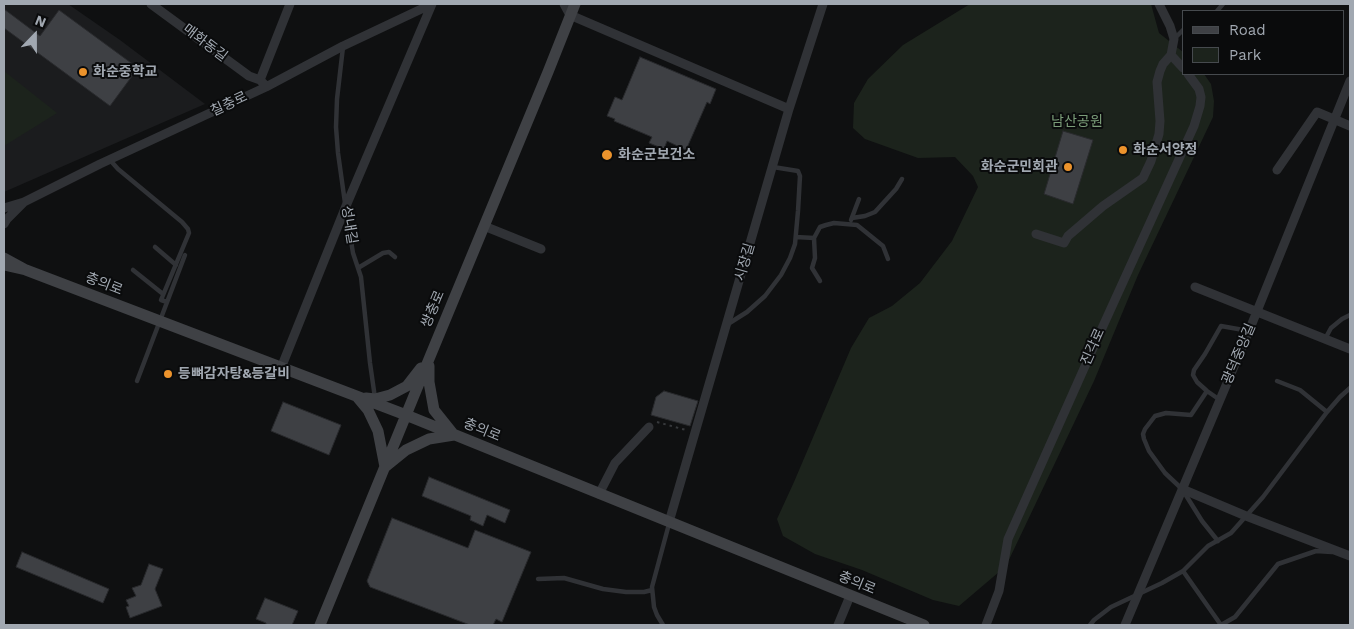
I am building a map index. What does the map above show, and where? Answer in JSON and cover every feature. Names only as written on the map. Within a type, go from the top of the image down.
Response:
[{"type":"street","name":"매화동길","points":[[151,4],[248,76],[263,84]]},
{"type":"street","points":[[281,368],[346,206],[432,4]]},
{"type":"street","name":"칠충로","points":[[24,202],[263,84],[432,4]]},
{"type":"street","points":[[564,4],[570,15],[789,109]]},
{"type":"street","name":"쌍충로","points":[[320,625],[575,4]]},
{"type":"street","name":"시장길","points":[[670,522],[789,109],[823,4]]},
{"type":"street","points":[[1036,234],[1064,243],[1068,236],[1102,206],[1143,178],[1151,161],[1159,134],[1157,82],[1163,64],[1171,55],[1174,39],[1159,4]]},
{"type":"street","points":[[263,84],[286,5]]},
{"type":"street","points":[[1171,55],[1182,67]]},
{"type":"street","name":"진각로","points":[[986,625],[999,591],[1008,539],[1194,126],[1201,97],[1199,89],[1189,75]]},
{"type":"street","name":"광덕중앙길","points":[[1125,625],[1257,312],[1350,81]]},
{"type":"street","points":[[1277,170],[1317,112],[1350,126]]},
{"type":"street","points":[[4,208],[24,202]]},
{"type":"street","points":[[4,214],[24,202]]},
{"type":"street","points":[[4,224],[24,202]]},
{"type":"street","points":[[484,226],[541,249]]},
{"type":"street","points":[[4,258],[26,270]]},
{"type":"street","points":[[4,265],[26,270]]},
{"type":"street","name":"충의로","points":[[26,270],[357,397],[376,401],[406,416],[924,625]]},
{"type":"street","points":[[1194,287],[1350,349]]},
{"type":"street","points":[[376,401],[407,386],[428,359]]},
{"type":"street","points":[[357,397],[368,410],[378,431],[385,467],[406,450],[429,439],[454,435],[434,410],[429,382],[428,359]]},
{"type":"street","points":[[599,494],[615,463],[649,427]]},
{"type":"street","points":[[1182,489],[1350,556]]},
{"type":"street","points":[[838,625],[850,596]]},
{"type":"lane","points":[[1174,39],[1182,31]]},
{"type":"lane","name":"성내길","points":[[344,46],[337,99],[336,127],[338,153],[353,253],[361,277],[376,401]]},
{"type":"lane","points":[[110,160],[118,169],[182,222],[188,230],[189,233],[161,300],[167,302]]},
{"type":"lane","points":[[727,324],[747,312],[765,296],[781,275],[790,258],[796,237],[800,176],[798,171],[772,167]]},
{"type":"lane","points":[[852,218],[875,212],[902,179]]},
{"type":"lane","points":[[850,224],[859,199]]},
{"type":"lane","points":[[820,281],[812,268],[815,258],[814,238],[820,227],[826,225],[834,223],[857,225],[883,246],[888,259]]},
{"type":"lane","points":[[796,237],[814,238]]},
{"type":"lane","points":[[155,246],[176,265]]},
{"type":"lane","points":[[358,268],[383,253],[389,252],[395,257]]},
{"type":"lane","points":[[137,381],[185,255]]},
{"type":"lane","points":[[133,270],[163,294]]},
{"type":"lane","points":[[1325,339],[1331,328],[1350,315]]},
{"type":"lane","points":[[1220,400],[1197,382],[1193,372],[1220,326],[1249,331]]},
{"type":"lane","points":[[1277,381],[1300,390],[1327,412]]},
{"type":"lane","points":[[1090,625],[1112,607],[1183,571],[1208,546],[1231,533],[1268,490],[1327,412],[1350,388]]},
{"type":"lane","points":[[1207,391],[1191,415],[1160,413],[1150,421],[1143,434],[1148,451],[1165,473],[1182,489],[1202,521],[1218,541]]},
{"type":"lane","points":[[663,625],[654,607],[652,590],[670,522]]},
{"type":"lane","points":[[1183,571],[1221,625],[1235,617],[1278,564],[1316,551],[1341,552],[1350,560]]},
{"type":"lane","points":[[538,579],[564,578],[603,589],[626,592],[652,590]]},
{"type":"path","points":[[649,427],[651,421],[695,433]]},
{"type":"shaded area","name":"화순중학교","points":[[4,4],[68,4],[120,40],[205,104],[4,192]]},
{"type":"green space","name":"남산공원","points":[[970,4],[1151,4],[1159,33],[1182,51],[1182,75],[1205,75],[1211,84],[1214,101],[1213,117],[1138,275],[1094,381],[1006,566],[959,606],[933,600],[862,570],[815,554],[783,536],[777,519],[851,348],[869,318],[892,306],[920,283],[952,241],[978,187],[973,176],[955,157],[918,158],[865,139],[853,128],[854,103],[868,79],[903,45]]},
{"type":"green space","points":[[4,71],[57,113],[4,146]]},
{"type":"building","points":[[4,9],[40,36],[59,10],[138,68],[110,106],[4,28]]},
{"type":"building","points":[[640,57],[716,89],[710,104],[707,102],[686,150],[667,141],[664,149],[649,143],[652,137],[614,121],[615,119],[607,116],[615,97],[622,100]]},
{"type":"building","name":"화순군민회관","points":[[1063,131],[1093,140],[1073,204],[1044,194]]},
{"type":"building","points":[[664,391],[698,401],[690,426],[651,415],[656,397]]},
{"type":"building","points":[[283,402],[341,425],[329,455],[271,431]]},
{"type":"building","points":[[429,477],[510,510],[505,523],[487,515],[483,526],[470,520],[471,516],[422,496]]},
{"type":"building","points":[[392,518],[468,548],[475,530],[531,552],[502,622],[496,619],[493,625],[470,625],[370,587],[367,581]]},
{"type":"building","points":[[22,552],[109,589],[103,603],[16,567]]},
{"type":"building","points":[[149,564],[163,569],[155,589],[162,606],[130,618],[126,607],[129,606],[126,600],[136,596],[132,588],[141,585]]},
{"type":"building","points":[[265,598],[298,611],[292,625],[266,625],[266,623],[256,619]]},
{"type":"place","name":"화순중학교","points":[[83,72]]},
{"type":"place","name":"화순서양정","points":[[1123,150]]},
{"type":"place","name":"화순군보건소","points":[[607,155]]},
{"type":"place","name":"화순군민회관","points":[[1068,167]]},
{"type":"place","name":"등뼈감자탕&등갈비","points":[[168,374]]}]
